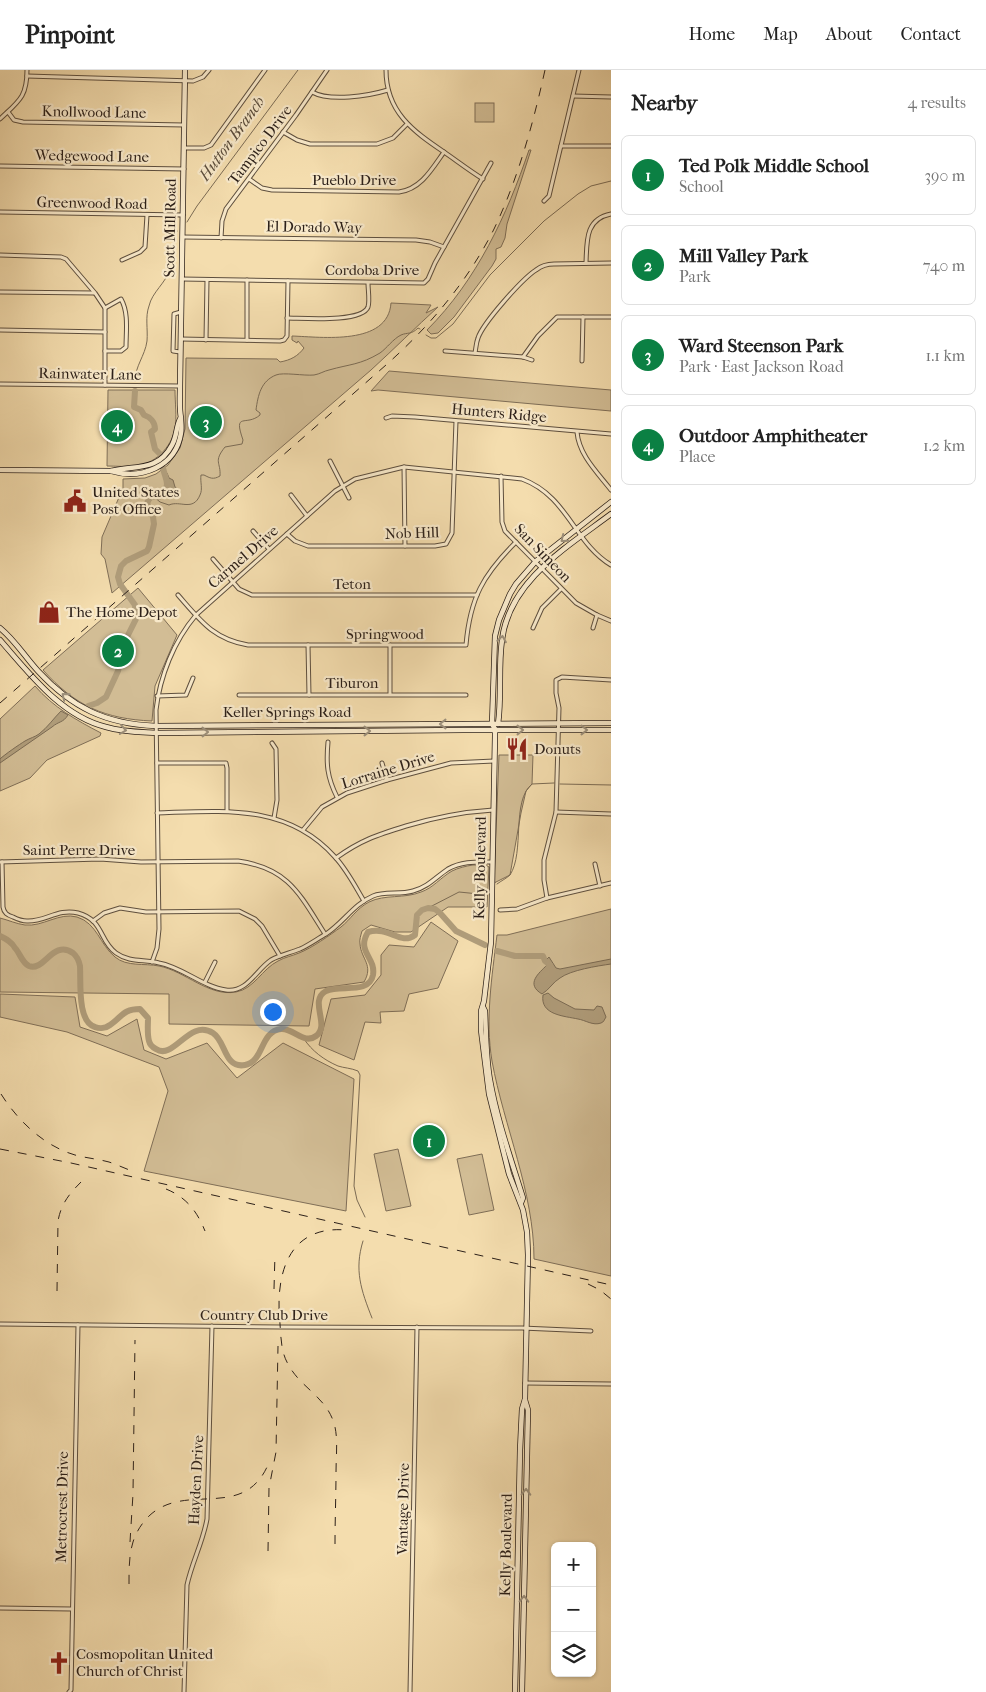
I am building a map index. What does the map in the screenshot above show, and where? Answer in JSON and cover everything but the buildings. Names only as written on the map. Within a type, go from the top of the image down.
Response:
[{"type":"main road","name":"Scott Mill Road","points":[[0,470],[111,471],[122,468],[144,467],[156,462],[173,444],[181,417],[185,70]]},
{"type":"main road","name":"Kelly Boulevard","points":[[515,1692],[520,1450],[522,1409],[526,1383],[528,1242],[521,1203],[518,1200],[509,1174],[497,1117],[487,1058],[485,1011],[483,1007],[491,942],[495,730],[492,724],[495,636],[505,604],[516,584],[536,561],[611,502]]},
{"type":"main road","points":[[495,730],[499,724],[502,638],[510,608],[521,591],[542,568],[611,514]]},
{"type":"main road","name":"Keller Springs Road","points":[[0,628],[28,658],[37,671],[64,696],[78,706],[108,719],[130,724],[156,726],[611,723]]},
{"type":"main road","name":"Keller Springs Road","points":[[0,640],[31,676],[74,713],[106,727],[131,732],[611,730]]},
{"type":"main road","points":[[10,651],[21,659],[28,658]]},
{"type":"main road","points":[[493,670],[500,670]]},
{"type":"main road","points":[[106,727],[108,719]]},
{"type":"main road","name":"Kelly Boulevard","points":[[522,1692],[528,1410],[525,1399]]},
{"type":"main road","points":[[520,1450],[527,1450]]},
{"type":"main road","points":[[519,1541],[526,1541]]},
{"type":"main road","points":[[516,1627],[524,1627]]},
{"type":"main road","points":[[515,1683],[522,1683]]},
{"type":"street","points":[[0,119],[24,94],[27,70]]},
{"type":"street","points":[[27,76],[199,80],[209,70]]},
{"type":"street","points":[[184,148],[204,148],[211,145],[266,70]]},
{"type":"street","name":"Tampico Drive","points":[[221,238],[223,215],[327,70]]},
{"type":"street","points":[[386,70],[388,90],[398,113],[407,124],[483,180]]},
{"type":"street","points":[[544,201],[549,196],[579,70]]},
{"type":"street","points":[[312,92],[322,96],[360,97],[388,90]]},
{"type":"street","points":[[573,96],[611,97]]},
{"type":"street","name":"Knollwood Lane","points":[[8,112],[14,120],[23,122],[184,125]]},
{"type":"street","points":[[283,132],[297,140],[311,144],[377,144],[393,138],[407,124]]},
{"type":"street","points":[[561,146],[611,146]]},
{"type":"street","name":"Pueblo Drive","points":[[248,179],[262,188],[272,190],[399,192],[420,184],[444,152]]},
{"type":"street","name":"Cordoba Drive","points":[[182,279],[424,283],[428,279],[491,163]]},
{"type":"street","name":"Wedgewood Lane","points":[[0,166],[184,169]]},
{"type":"street","name":"Greenwood Road","points":[[0,212],[183,215]]},
{"type":"street","points":[[586,263],[587,238],[592,225],[599,218],[611,214]]},
{"type":"street","points":[[122,260],[140,252],[145,247],[147,215]]},
{"type":"street","name":"El Dorado Way","points":[[183,237],[416,240],[444,247]]},
{"type":"street","points":[[0,255],[61,257],[66,259],[95,293],[105,308],[105,385]]},
{"type":"street","points":[[475,353],[478,337],[484,328],[517,287],[536,269],[554,264],[611,263]]},
{"type":"street","points":[[206,340],[207,280]]},
{"type":"street","points":[[247,280],[247,340]]},
{"type":"street","points":[[181,339],[284,340],[287,336],[288,281]]},
{"type":"street","points":[[287,318],[338,319],[350,317],[365,310],[368,305],[368,283]]},
{"type":"street","points":[[0,292],[95,293]]},
{"type":"street","points":[[105,308],[121,299],[126,308],[126,347],[121,351],[105,351]]},
{"type":"street","points":[[181,352],[173,351],[174,314],[182,312]]},
{"type":"street","points":[[582,361],[583,317]]},
{"type":"street","points":[[523,357],[538,336],[555,318],[611,317]]},
{"type":"street","points":[[0,330],[105,332]]},
{"type":"street","points":[[445,351],[523,357],[532,360]]},
{"type":"street","name":"Rainwater Lane","points":[[0,384],[180,386]]},
{"type":"street","name":"Hunters Ridge","points":[[386,418],[398,416],[456,420],[611,434]]},
{"type":"street","name":"Nob Hill","points":[[287,534],[295,541],[308,546],[442,545],[449,542],[452,533],[456,420]]},
{"type":"street","points":[[577,432],[578,442],[583,453],[611,490]]},
{"type":"street","points":[[330,461],[349,498]]},
{"type":"street","points":[[404,467],[405,546]]},
{"type":"street","name":"Carmel Drive","points":[[152,962],[159,938],[156,726],[160,684],[174,650],[188,624],[232,581],[342,486],[360,478],[404,467],[522,479],[542,489],[562,509],[597,554],[611,565]]},
{"type":"street","name":"San Simeon","points":[[501,476],[502,522],[505,531],[576,603],[611,621]]},
{"type":"street","points":[[291,495],[308,516]]},
{"type":"street","points":[[253,531],[269,549]]},
{"type":"street","name":"Springwood","points":[[178,596],[212,631],[238,643],[257,645],[466,645],[469,617],[488,572],[516,542]]},
{"type":"street","name":"Teton","points":[[213,560],[239,589],[252,595],[477,596]]},
{"type":"street","points":[[534,628],[542,608],[561,588]]},
{"type":"street","points":[[593,628],[597,615]]},
{"type":"street","points":[[308,645],[309,695]]},
{"type":"street","points":[[390,645],[390,694]]},
{"type":"street","points":[[547,898],[544,880],[544,860],[556,812],[559,708],[556,680],[562,676],[611,680]]},
{"type":"street","points":[[158,696],[186,695],[193,678]]},
{"type":"street","name":"Tiburon","points":[[239,695],[466,695]]},
{"type":"street","points":[[328,742],[327,770],[330,783],[337,797]]},
{"type":"street","points":[[272,743],[276,749],[277,800],[274,818]]},
{"type":"street","name":"Lorraine Drive","points":[[303,830],[322,807],[337,797],[386,780],[451,763],[494,761]]},
{"type":"street","points":[[157,763],[226,762],[228,768],[228,811]]},
{"type":"street","points":[[382,763],[386,780]]},
{"type":"street","points":[[336,858],[371,837],[423,821],[456,813],[493,810]]},
{"type":"street","points":[[157,813],[228,811],[274,818],[303,830],[336,858],[364,901]]},
{"type":"street","points":[[556,812],[611,814]]},
{"type":"street","name":"Saint Perre Drive","points":[[1,862],[100,859],[158,862],[238,861],[251,863],[278,874],[294,887],[325,934]]},
{"type":"street","points":[[1,862],[3,907],[7,915],[26,922],[37,921],[55,914],[67,912],[79,914],[94,921],[117,954],[131,960],[162,963],[226,990],[243,986],[263,967],[280,956],[298,950],[325,934],[334,928],[352,909],[378,894],[406,894],[423,888],[450,868],[471,862],[492,862]]},
{"type":"street","points":[[595,864],[600,886]]},
{"type":"street","points":[[500,910],[516,909],[547,898],[611,883]]},
{"type":"street","points":[[94,921],[104,912],[120,908],[146,912],[228,910],[248,915],[262,926],[280,956]]},
{"type":"street","points":[[205,982],[215,962]]},
{"type":"street","name":"Country Club Drive","points":[[0,1324],[527,1328],[592,1331]]},
{"type":"street","name":"Metrocrest Drive","points":[[70,1691],[78,1324]]},
{"type":"street","name":"Hayden Drive","points":[[184,1692],[187,1585],[190,1571],[204,1535],[207,1519],[212,1326]]},
{"type":"street","name":"Vantage Drive","points":[[410,1692],[417,1327]]},
{"type":"street","points":[[526,1383],[611,1384]]},
{"type":"street","points":[[0,1608],[72,1609]]},
{"type":"shaded area","points":[[475,103],[494,103],[494,122],[475,122]]},
{"type":"shaded area","points":[[529,150],[531,150],[507,224],[505,238],[501,247],[496,249],[496,259],[454,317],[438,333],[431,334],[427,330],[461,290],[488,246],[511,199]]},
{"type":"shaded area","points":[[391,303],[431,305],[426,313],[438,307],[371,370],[112,593],[105,559],[101,554],[102,537],[123,488],[123,479],[145,478],[156,474],[168,465],[180,448],[185,429],[186,358],[277,359],[280,362],[284,361],[291,359],[304,348],[298,341],[297,343],[292,340],[292,336],[336,337],[366,333],[378,326],[387,317]]},
{"type":"shaded area","points":[[389,371],[611,390],[611,411],[378,390],[371,391]]},
{"type":"shaded area","points":[[108,390],[175,390],[176,415],[173,436],[166,449],[155,459],[141,465],[107,466]]},
{"type":"shaded area","points":[[167,473],[169,478],[173,480],[175,487],[179,490],[173,495],[168,490],[165,493],[162,492],[167,484],[164,474]]},
{"type":"shaded area","points":[[138,588],[177,635],[155,686],[152,721],[120,717],[92,708],[67,693],[43,670]]},
{"type":"shaded area","points":[[35,686],[65,712],[101,733],[100,736],[47,760],[30,778],[0,791],[0,719]]},
{"type":"shaded area","points":[[61,711],[68,715],[0,763],[0,759],[23,742],[37,735]]},
{"type":"shaded area","points":[[499,755],[533,755],[532,784],[526,791],[510,875],[494,883]]},
{"type":"shaded area","points":[[473,865],[486,865],[489,867],[487,907],[448,907],[411,932],[395,932],[371,925],[362,931],[360,938],[361,949],[368,971],[364,982],[315,989],[309,1026],[169,1024],[169,994],[0,992],[0,918],[32,925],[64,916],[77,917],[84,920],[94,929],[110,952],[120,960],[159,966],[216,991],[236,992],[248,987],[267,969],[283,958],[315,945],[341,927],[369,902],[381,898],[421,892],[452,871]]},
{"type":"shaded area","points":[[611,909],[611,1276],[534,1259],[529,1209],[497,1086],[489,1030],[490,998],[497,935],[507,935]]},
{"type":"shaded area","points":[[431,922],[458,941],[438,988],[409,994],[404,1011],[380,1012],[381,1023],[365,1022],[354,1060],[319,1045],[331,999],[365,995],[381,975],[381,955],[389,945],[414,947]]},
{"type":"shaded area","points":[[549,957],[556,968],[560,969],[611,959],[611,964],[565,975],[542,994],[534,986],[534,983],[537,975],[547,965],[545,961]]},
{"type":"shaded area","points":[[548,993],[575,1009],[594,1010],[597,1006],[602,1007],[606,1017],[602,1023],[595,1024],[549,1011],[543,1002],[543,995]]},
{"type":"shaded area","points":[[0,994],[75,997],[80,1027],[107,1036],[137,1019],[144,1050],[166,1059],[207,1043],[237,1078],[283,1043],[354,1079],[346,1211],[144,1171],[168,1091],[159,1067],[67,1032],[0,1017]]},
{"type":"shaded area","points":[[398,1149],[411,1206],[386,1211],[374,1154]]},
{"type":"shaded area","points":[[482,1154],[494,1210],[469,1215],[457,1159]]},
{"type":"waterway","name":"Hutton Branch","points":[[187,222],[298,70]]},
{"type":"waterway","points":[[426,335],[436,338],[453,324],[490,275],[544,221],[591,186],[611,181]]},
{"type":"waterway","name":"Hutton Branch","points":[[135,381],[147,341],[148,310],[153,296],[170,269],[177,231]]},
{"type":"waterway","points":[[153,496],[160,502],[169,505],[194,503],[200,495],[201,475],[210,478],[220,476],[218,459],[221,452],[225,447],[242,444],[240,423],[260,415],[256,410],[259,394],[271,378],[283,374],[314,375],[361,362],[380,353],[401,335],[418,328],[420,329]]},
{"type":"waterway","name":"Hutton Branch","points":[[135,391],[134,407],[141,410],[153,422],[155,429],[151,432],[155,449],[160,454]]},
{"type":"waterway","name":"Hutton Branch","points":[[88,706],[106,697],[118,671],[124,643],[136,619],[135,605],[120,584],[118,577],[121,566],[126,561],[147,551],[149,547],[154,524],[147,503],[152,497],[159,497],[166,489],[167,483],[163,468]]},
{"type":"waterway","points":[[497,884],[510,875],[514,865],[517,853],[520,814],[526,792],[532,784],[554,783]]},
{"type":"waterway","points":[[560,784],[611,785]]},
{"type":"waterway","points":[[428,908],[459,892],[479,894],[487,890]]},
{"type":"waterway","points":[[0,936],[12,944],[29,966],[39,965],[60,950],[73,953],[78,959],[80,966],[81,1001],[85,1018],[89,1024],[95,1027],[107,1027],[126,1012],[140,1009],[148,1018],[148,1038],[151,1045],[155,1048],[163,1051],[169,1049],[196,1031],[204,1030],[213,1033],[217,1037],[229,1059],[238,1065],[251,1063],[256,1058],[265,1040],[274,1031],[286,1029],[307,1039],[316,1036],[321,1026],[319,1007],[321,995],[332,989],[360,987],[370,981],[373,969],[364,945],[368,932],[383,931],[399,937],[410,938],[415,935],[417,915],[422,910],[428,908],[435,909],[440,913],[456,931],[485,945]]},
{"type":"waterway","points":[[497,951],[515,956],[543,956],[550,965]]},
{"type":"waterway","points":[[304,1039],[323,1058],[338,1066],[358,1071],[360,1075],[354,1186],[357,1200],[365,1217]]},
{"type":"waterway","points":[[363,1241],[359,1261],[360,1280],[372,1318]]},
{"type":"railway","points":[[0,703],[386,365],[432,319],[472,267],[503,210],[524,151],[545,70]]},
{"type":"railway","points":[[1,1094],[15,1114],[42,1139],[75,1155],[109,1162],[135,1172]]},
{"type":"railway","points":[[0,1149],[71,1163],[611,1285]]},
{"type":"railway","points":[[57,1291],[58,1221],[66,1200],[81,1182]]},
{"type":"railway","points":[[166,1189],[179,1196],[190,1206],[205,1231]]},
{"type":"railway","points":[[335,1544],[337,1443],[335,1427],[327,1408],[293,1373],[284,1355],[279,1306],[283,1272],[289,1257],[298,1245],[310,1236],[326,1231],[346,1230]]},
{"type":"railway","points":[[274,1289],[275,1254]]},
{"type":"railway","points":[[588,1284],[600,1290],[611,1299]]},
{"type":"railway","points":[[130,1542],[133,1494],[135,1340]]},
{"type":"railway","points":[[268,1551],[269,1488],[276,1452],[278,1346]]},
{"type":"railway","points":[[129,1584],[130,1557],[133,1542],[149,1516],[164,1506],[181,1501],[215,1499],[246,1491],[259,1479],[270,1460]]},
{"type":"place","name":"Ward Steenson Park","points":[[206,422]]},
{"type":"place","name":"Outdoor Amphitheater","points":[[117,426]]},
{"type":"place","name":"United States Post Office","points":[[75,501]]},
{"type":"place","name":"The Home Depot","points":[[49,612]]},
{"type":"place","name":"Mill Valley Park","points":[[118,651]]},
{"type":"place","name":"Donuts","points":[[517,749]]},
{"type":"place","name":"Ted Polk Middle School","points":[[429,1141]]},
{"type":"place","name":"Cosmopolitan United Church of Christ","points":[[59,1663]]}]
